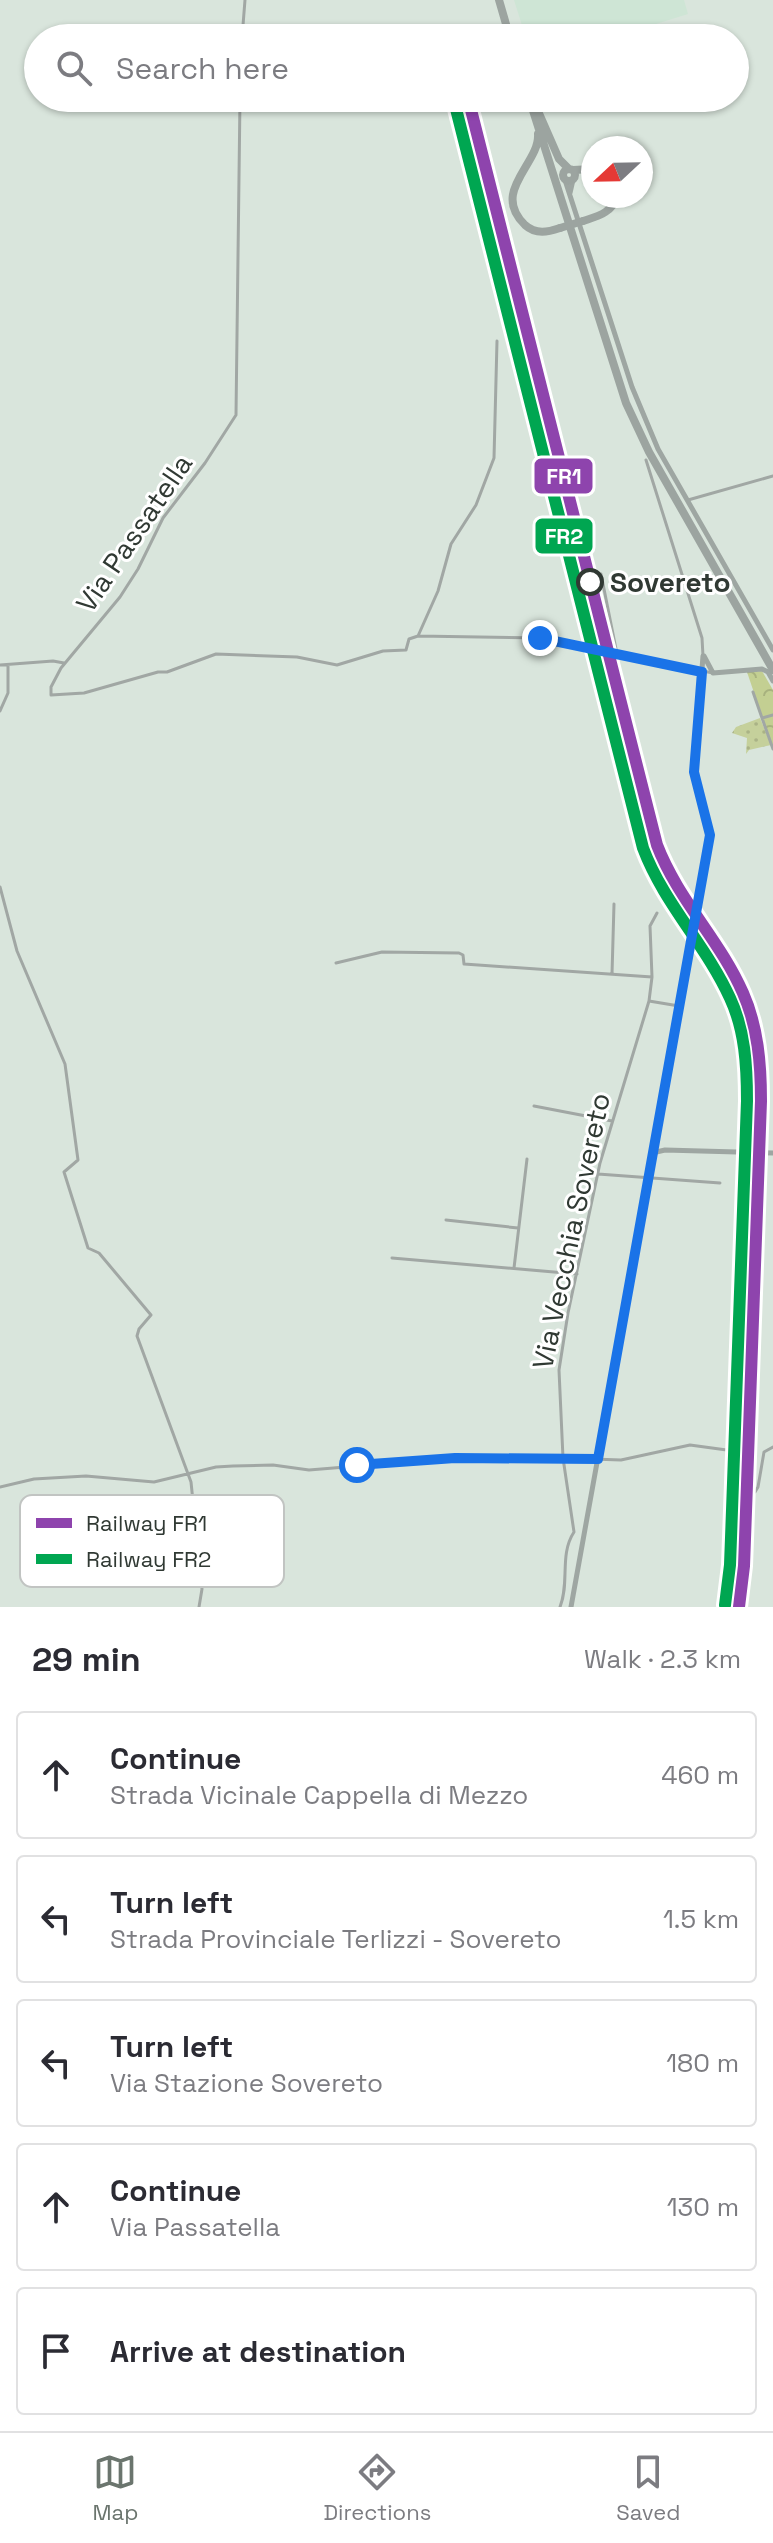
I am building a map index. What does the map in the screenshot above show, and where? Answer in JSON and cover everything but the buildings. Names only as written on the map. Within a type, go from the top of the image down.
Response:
[{"type":"highway","points":[[501,0],[509,24]]},
{"type":"highway","points":[[533,112],[538,139],[536,149],[518,176],[514,190],[519,216],[526,226],[546,232],[583,221],[611,208]]},
{"type":"highway","points":[[535,112],[612,362],[637,428],[768,670]]},
{"type":"highway","points":[[538,112],[558,158],[571,175],[581,172]]},
{"type":"highway","points":[[538,112],[630,401],[663,467],[773,661]]},
{"type":"highway","points":[[527,164],[537,162],[548,168],[563,206]]},
{"type":"street","points":[[243,24],[245,0]]},
{"type":"street","name":"Via Passatella","points":[[240,112],[236,415],[205,463],[163,518],[138,569],[120,597],[64,663],[51,687],[52,695],[84,693],[167,672],[216,654],[297,657],[337,665],[383,651],[406,650],[409,639],[418,636],[540,638],[713,673]]},
{"type":"street","points":[[571,175],[570,198],[632,387],[658,449],[773,650]]},
{"type":"street","points":[[418,636],[438,591],[451,544],[476,505],[494,458],[497,341]]},
{"type":"street","points":[[571,1607],[710,830],[694,772],[702,638],[646,460]]},
{"type":"street","points":[[688,500],[773,476]]},
{"type":"street","points":[[601,574],[617,654]]},
{"type":"street","points":[[703,656],[709,661],[713,673],[768,670],[773,681]]},
{"type":"street","points":[[0,665],[64,663]]},
{"type":"street","points":[[0,711],[8,693],[8,665]]},
{"type":"street","points":[[753,692],[773,749]]},
{"type":"street","points":[[762,718],[773,715]]},
{"type":"street","points":[[0,887],[17,951],[66,1066],[78,1161],[64,1172],[88,1248],[99,1253],[150,1313],[151,1317],[138,1330],[137,1336],[188,1474],[193,1495]]},
{"type":"street","points":[[612,974],[614,904]]},
{"type":"street","name":"Via Vecchia Sovereto","points":[[560,1607],[565,1594],[567,1543],[574,1532],[558,1398],[568,1313],[598,1174],[649,1001],[652,977],[650,926],[657,913]]},
{"type":"street","points":[[336,963],[382,952],[459,953],[463,955],[464,964],[652,977]]},
{"type":"street","points":[[649,1001],[679,1006]]},
{"type":"street","points":[[534,1106],[612,1121]]},
{"type":"street","points":[[653,1150],[773,1153]]},
{"type":"street","points":[[514,1268],[527,1159]]},
{"type":"street","points":[[598,1174],[720,1183]]},
{"type":"street","points":[[446,1220],[518,1228]]},
{"type":"street","points":[[392,1258],[577,1274]]},
{"type":"street","points":[[0,1487],[34,1479],[86,1476],[154,1482],[216,1467],[288,1466],[309,1470],[455,1458],[621,1460],[690,1445],[738,1454],[740,1489],[748,1494],[758,1487],[764,1452],[773,1447]]},
{"type":"street","points":[[574,1532],[583,1538]]},
{"type":"street","points":[[199,1607],[202,1587]]},
{"type":"shaded area","points":[[514,0],[684,0],[688,14],[656,24],[522,24]]},
{"type":"shaded area","points":[[744,1497],[750,1498],[747,1577],[743,1607],[737,1607],[741,1579]]},
{"type":"green space","points":[[762,671],[773,690],[773,749],[747,672]]},
{"type":"green space","points":[[760,718],[771,745],[749,750],[746,754],[747,738],[732,733],[736,727]]},
{"type":"rail line","name":"FR2","points":[[457,112],[643,848],[662,888],[720,979],[735,1010],[742,1035],[747,1101],[730,1565],[725,1605]]},
{"type":"rail line","name":"FR1","points":[[472,112],[657,845],[676,884],[734,974],[755,1032],[761,1101],[744,1566],[739,1607]]},
{"type":"place","name":"Sovereto","points":[[590,582]]},
{"type":"route","points":[[357,1465],[455,1458],[598,1459],[710,835],[694,772],[702,672],[540,638]]}]
